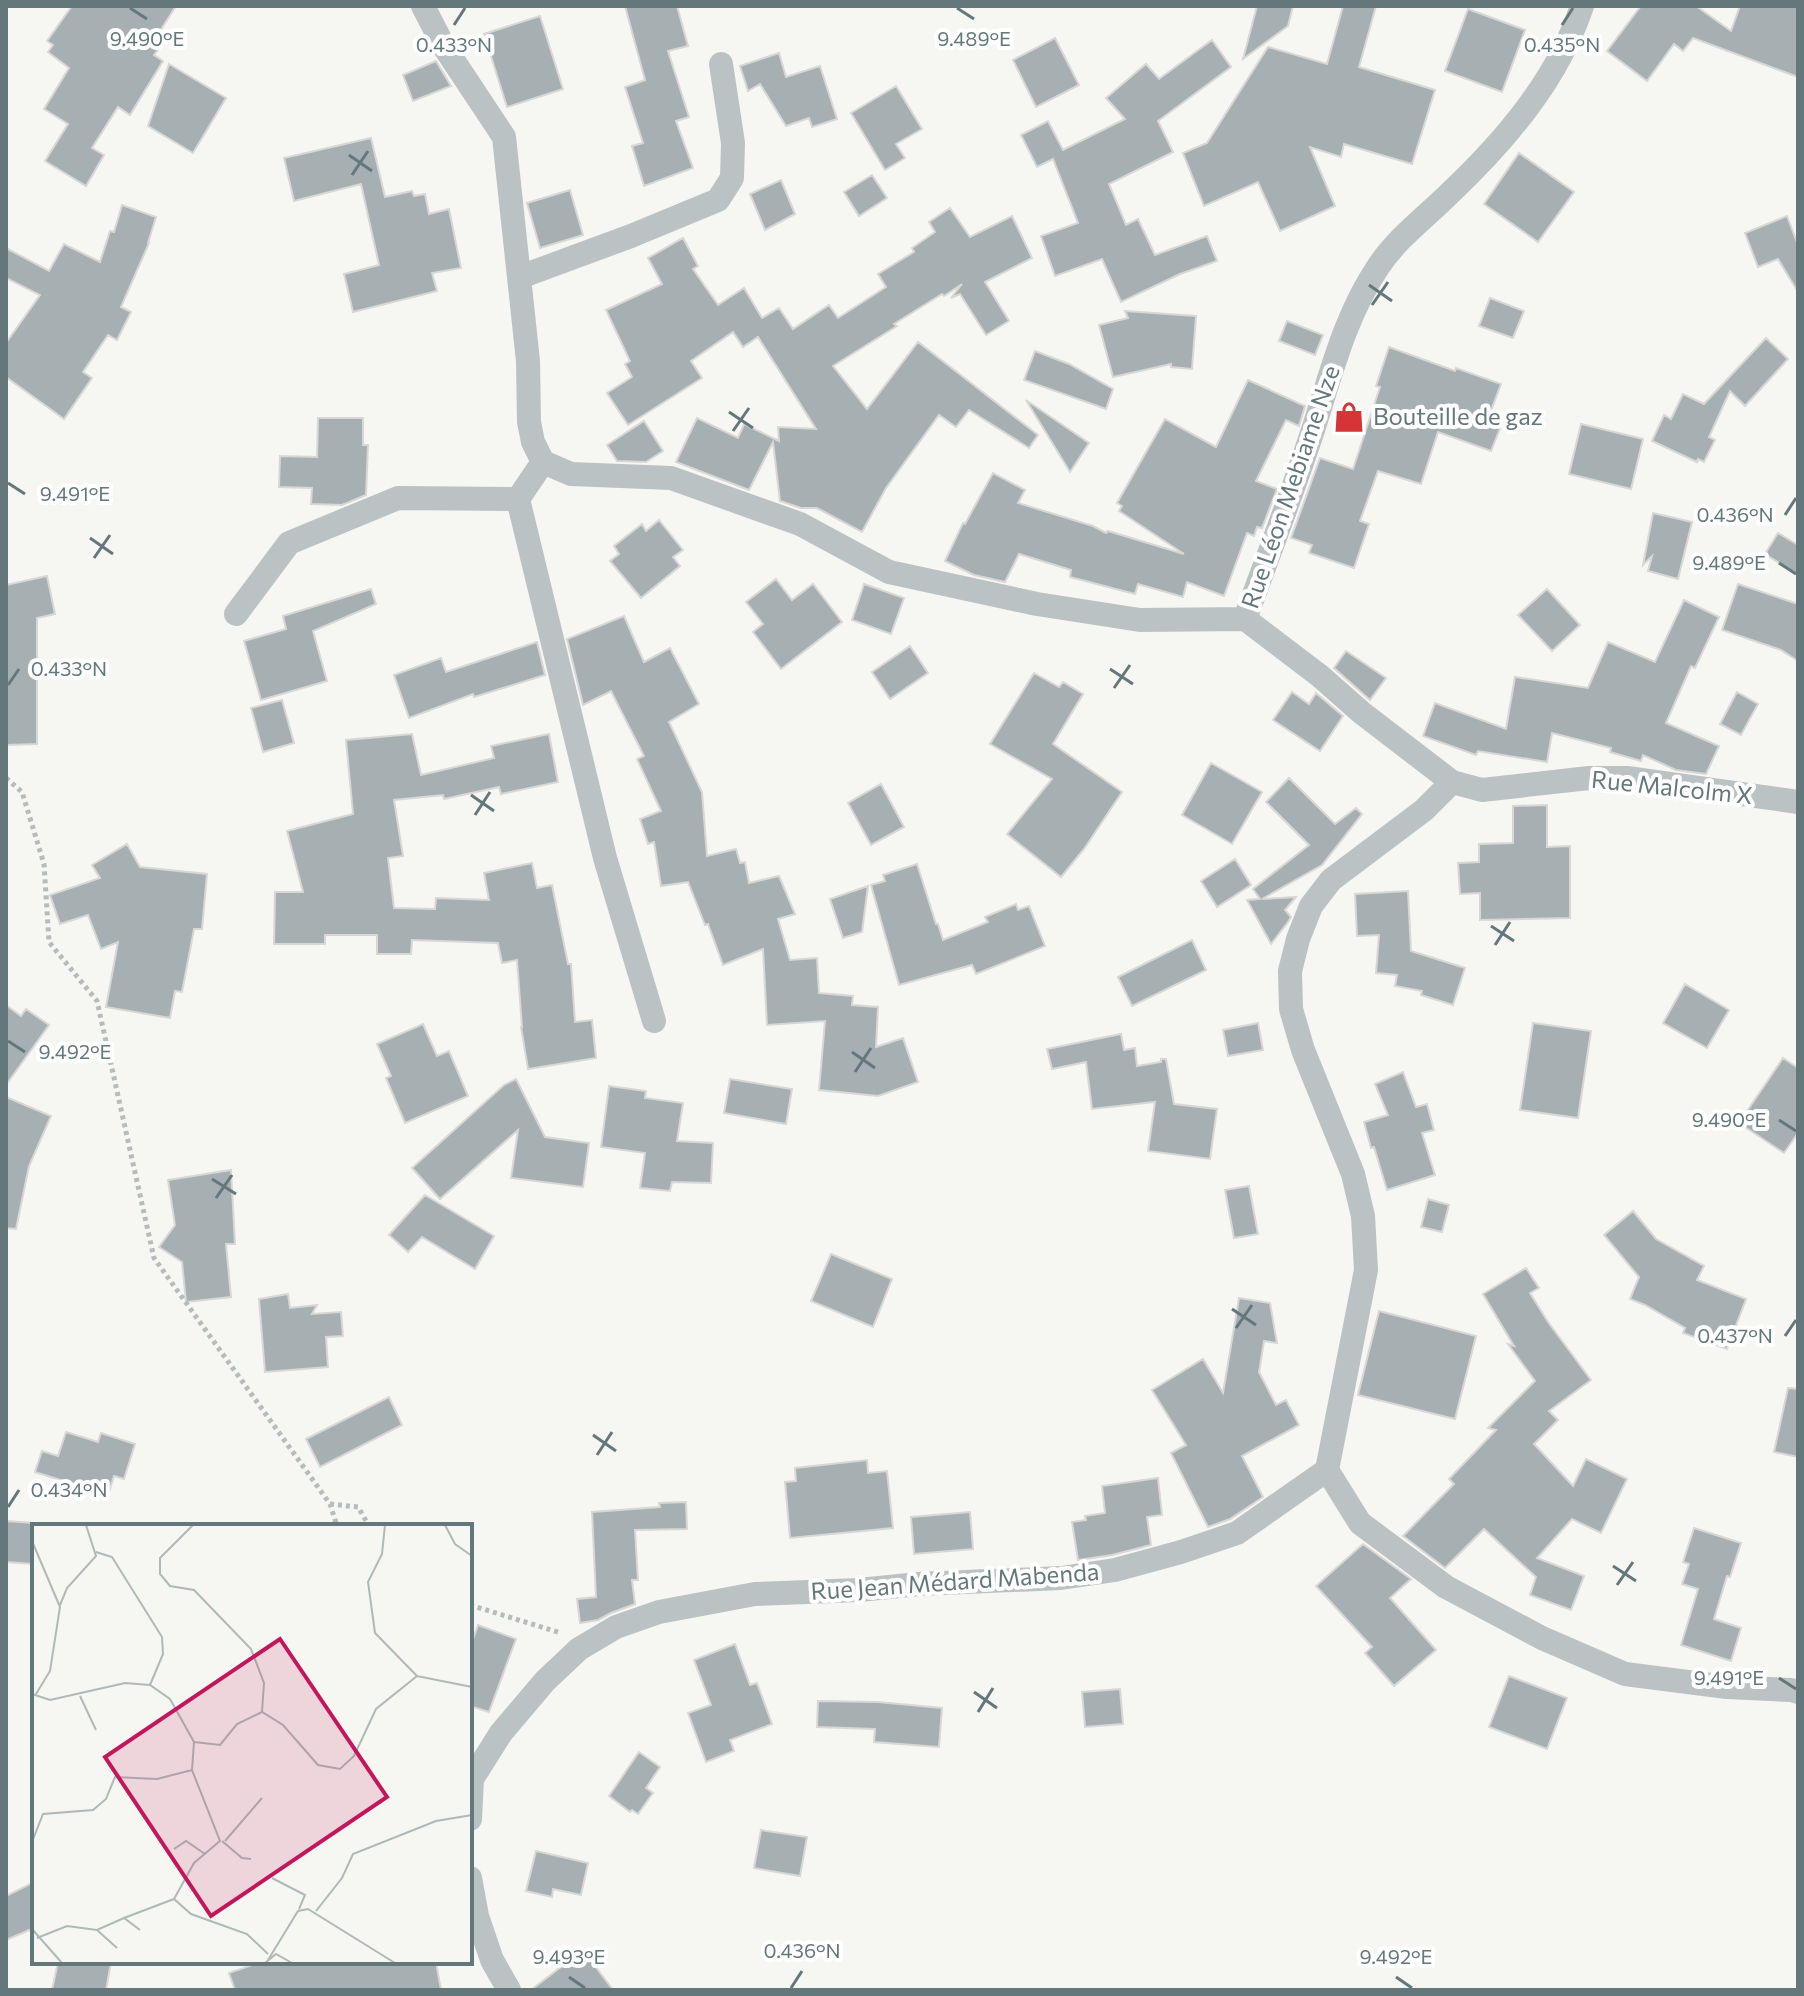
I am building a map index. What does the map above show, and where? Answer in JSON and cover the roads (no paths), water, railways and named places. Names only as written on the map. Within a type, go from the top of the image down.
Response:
[{"type":"street","points":[[423,6],[443,45],[504,137],[528,361],[529,422],[533,442],[543,462],[571,474],[671,478],[800,524],[889,572],[1037,604],[1140,620],[1245,619],[1452,782],[1424,810],[1331,880],[1311,906],[1290,971],[1291,1009],[1303,1050],[1353,1174],[1363,1216],[1366,1270],[1327,1470],[1360,1523],[1446,1587],[1542,1638],[1625,1674],[1798,1692]]},
{"type":"street","name":"Rue Léon Mebiame Nze","points":[[1245,619],[1341,340],[1358,300],[1379,264],[1411,228],[1486,157],[1529,104],[1553,70],[1582,6]]},
{"type":"street","points":[[520,277],[718,200],[732,178],[733,143],[721,64]]},
{"type":"street","points":[[543,462],[518,499],[605,858],[654,1021]]},
{"type":"street","points":[[236,614],[289,543],[398,498],[518,499]]},
{"type":"street","name":"Rue Malcolm X","points":[[1452,782],[1482,790],[1589,778],[1627,778],[1798,802]]},
{"type":"street","name":"Rue Jean Médard Mabenda","points":[[472,1779],[501,1733],[545,1681],[579,1649],[616,1627],[659,1612],[755,1594],[1061,1578],[1115,1570],[1237,1533],[1327,1470]]},
{"type":"street","points":[[472,1889],[477,1916],[492,1960],[509,1990]]},
{"type":"place","name":"Bouteille de gaz","points":[[1349,417]]}]
